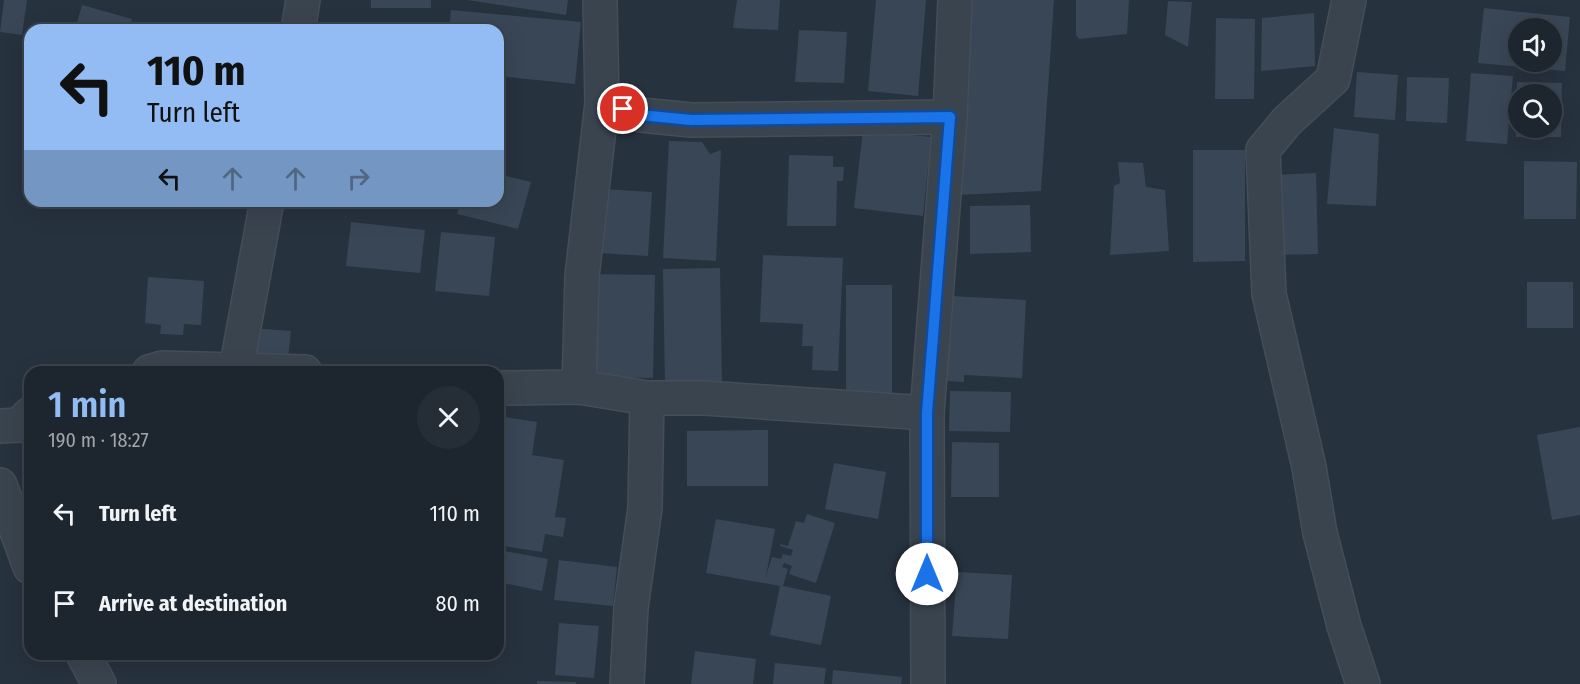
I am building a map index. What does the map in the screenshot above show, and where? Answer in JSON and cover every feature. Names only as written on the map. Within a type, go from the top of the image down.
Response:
[{"type":"street","points":[[299,24],[303,0]]},
{"type":"street","points":[[579,387],[582,276],[602,103],[600,0]]},
{"type":"street","points":[[928,684],[927,413],[950,117],[955,0]]},
{"type":"street","points":[[1349,0],[1333,78],[1287,121],[1263,150],[1269,294],[1309,467],[1320,532],[1344,626],[1363,684]]},
{"type":"street","points":[[602,103],[640,115],[691,120],[950,117]]},
{"type":"street","points":[[237,366],[266,207]]},
{"type":"street","points":[[504,388],[579,387],[647,398],[705,398],[927,413]]},
{"type":"street","points":[[627,684],[631,608],[645,508],[647,398]]},
{"type":"street","points":[[0,426],[19,426],[24,421]]},
{"type":"street","points":[[0,484],[24,550]]},
{"type":"street","points":[[86,660],[99,684]]},
{"type":"building","points":[[4,0],[27,0],[22,35],[0,32]]},
{"type":"building","points":[[371,0],[431,0],[431,8],[371,8]]},
{"type":"building","points":[[467,0],[568,0],[566,15]]},
{"type":"building","points":[[737,0],[780,0],[778,30],[733,28]]},
{"type":"building","points":[[876,0],[926,0],[918,96],[868,91]]},
{"type":"building","points":[[970,0],[1054,0],[1041,191],[957,195]]},
{"type":"building","points":[[1076,0],[1129,0],[1127,34],[1079,39],[1076,35]]},
{"type":"building","points":[[1168,1],[1192,2],[1188,47],[1165,35]]},
{"type":"building","points":[[82,5],[132,19],[131,24],[77,24]]},
{"type":"building","points":[[1484,8],[1570,17],[1565,71],[1562,71],[1562,18],[1508,18],[1508,66],[1478,63]]},
{"type":"building","points":[[451,10],[581,22],[575,84],[504,77],[504,24],[450,24]]},
{"type":"building","points":[[1314,13],[1315,66],[1261,71],[1262,18]]},
{"type":"building","points":[[1216,18],[1255,19],[1254,99],[1215,99]]},
{"type":"building","points":[[799,30],[847,32],[844,83],[795,82]]},
{"type":"building","points":[[1357,72],[1398,75],[1395,120],[1354,117]]},
{"type":"building","points":[[1471,73],[1513,76],[1512,84],[1508,84],[1507,144],[1466,141]]},
{"type":"building","points":[[1407,77],[1449,78],[1447,123],[1406,121]]},
{"type":"building","points":[[1517,82],[1562,83],[1562,84],[1517,84]]},
{"type":"building","points":[[1334,128],[1379,134],[1376,206],[1327,204]]},
{"type":"building","points":[[863,130],[931,137],[923,216],[854,208]]},
{"type":"building","points":[[669,141],[702,142],[710,154],[721,150],[716,261],[663,258]]},
{"type":"building","points":[[1193,150],[1245,150],[1245,261],[1193,262]]},
{"type":"building","points":[[789,155],[833,156],[833,167],[844,167],[843,181],[837,181],[836,226],[787,226]]},
{"type":"building","points":[[1524,161],[1577,162],[1576,219],[1524,219]]},
{"type":"building","points":[[1118,162],[1143,163],[1146,187],[1165,190],[1169,251],[1110,255],[1114,186],[1120,183]]},
{"type":"building","points":[[1316,173],[1318,254],[1276,255],[1274,175]]},
{"type":"building","points":[[504,175],[531,182],[518,229],[457,214],[459,207],[504,207]]},
{"type":"building","points":[[602,189],[652,192],[648,256],[598,253]]},
{"type":"building","points":[[1030,205],[1031,252],[970,254],[970,206]]},
{"type":"building","points":[[351,222],[425,230],[420,273],[346,266]]},
{"type":"building","points":[[441,232],[495,237],[489,296],[435,291]]},
{"type":"building","points":[[763,255],[843,258],[838,371],[812,370],[813,346],[802,346],[803,324],[760,322]]},
{"type":"building","points":[[720,268],[722,383],[665,385],[663,269]]},
{"type":"building","points":[[591,274],[655,275],[653,378],[589,377]]},
{"type":"building","points":[[148,277],[204,281],[201,325],[184,324],[183,335],[160,334],[161,325],[145,323]]},
{"type":"building","points":[[1527,282],[1573,282],[1573,328],[1527,328]]},
{"type":"building","points":[[846,285],[892,285],[892,398],[846,399]]},
{"type":"building","points":[[951,296],[1026,300],[1022,378],[964,375],[964,382],[947,381]]},
{"type":"building","points":[[249,328],[291,331],[288,358],[246,355]]},
{"type":"building","points":[[950,391],[1011,392],[1010,432],[949,431]]},
{"type":"building","points":[[504,417],[537,422],[532,455],[564,460],[555,517],[566,518],[563,537],[545,534],[542,552],[504,546]]},
{"type":"building","points":[[1580,427],[1580,515],[1552,520],[1537,435]]},
{"type":"building","points":[[768,430],[768,486],[687,486],[687,431]]},
{"type":"building","points":[[952,442],[999,443],[999,497],[951,497]]},
{"type":"building","points":[[834,463],[886,472],[878,519],[825,509]]},
{"type":"building","points":[[807,514],[835,523],[816,583],[789,574],[792,566],[784,563],[782,567],[788,569],[783,586],[831,596],[821,645],[770,635],[780,586],[706,573],[716,519],[775,529],[766,576],[772,557],[781,559],[783,554],[791,556],[793,550],[780,546],[780,544],[788,546],[796,521],[804,523]]},
{"type":"building","points":[[504,551],[548,559],[542,591],[504,583]]},
{"type":"building","points":[[559,560],[617,567],[613,606],[554,600]]},
{"type":"building","points":[[957,572],[1012,575],[1008,639],[952,636]]},
{"type":"building","points":[[559,623],[599,626],[594,678],[555,675]]},
{"type":"building","points":[[695,651],[756,659],[753,684],[691,684]]},
{"type":"building","points":[[775,663],[826,668],[824,684],[773,684]]},
{"type":"building","points":[[833,670],[902,677],[901,684],[832,684]]},
{"type":"building","points":[[537,681],[576,682],[576,684],[537,684]]},
{"type":"route","points":[[623,109],[640,115],[691,120],[950,117],[927,413],[927,574]]}]
